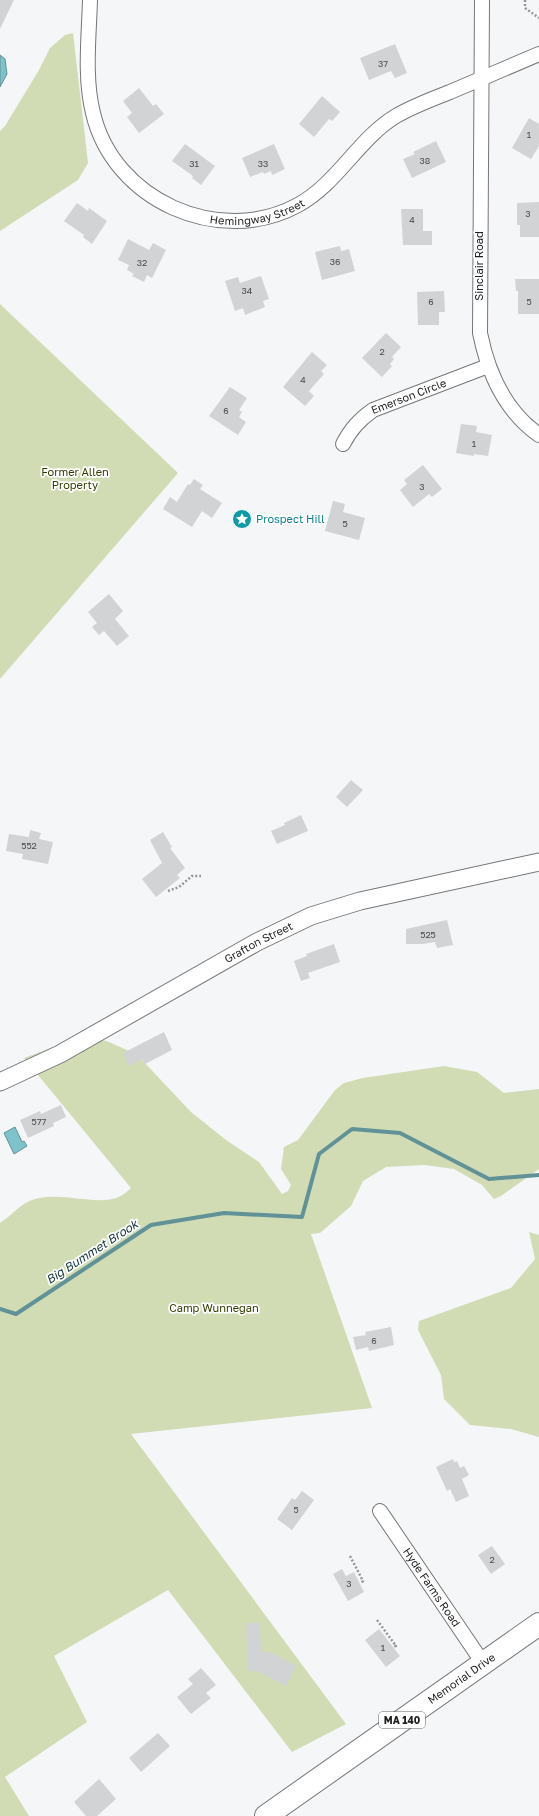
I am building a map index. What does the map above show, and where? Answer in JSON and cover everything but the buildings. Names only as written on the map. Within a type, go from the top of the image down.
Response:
[{"type":"main road","name":"Memorial Drive","points":[[266,1816],[539,1624]]},
{"type":"street","name":"Hemingway Street","points":[[90,0],[89,94],[93,113],[106,148],[128,177],[154,198],[185,213],[201,217],[237,221],[269,216],[298,205],[313,196],[331,180],[369,138],[386,122],[409,109],[539,54]]},
{"type":"street","name":"Sinclair Road","points":[[482,0],[480,79],[480,333],[488,366],[497,386],[512,409],[539,435]]},
{"type":"street","name":"Emerson Circle","points":[[343,444],[352,428],[360,419],[373,410],[488,366]]},
{"type":"street","name":"Grafton Street","points":[[0,1082],[60,1054],[257,942],[311,916],[360,901],[539,862]]},
{"type":"street","name":"Hyde Farms Road","points":[[380,1512],[483,1663]]},
{"type":"path","points":[[525,0],[526,8],[539,18]]},
{"type":"path","points":[[168,891],[179,887],[192,876],[201,876]]},
{"type":"path","points":[[350,1556],[363,1581],[361,1583]]},
{"type":"path","points":[[377,1620],[396,1646],[394,1646]]},
{"type":"green space","points":[[73,33],[88,163],[78,180],[0,231],[0,131],[5,126],[39,70],[50,48],[65,35]]},
{"type":"green space","name":"Former Allen Property","points":[[0,304],[178,473],[0,679]]},
{"type":"green space","name":"Camp Wunnegan","points":[[86,1035],[109,1042],[129,1051],[142,1060],[191,1112],[226,1140],[259,1162],[282,1194],[288,1191],[291,1185],[281,1169],[284,1147],[298,1140],[335,1090],[344,1083],[363,1078],[444,1066],[477,1072],[504,1093],[539,1089],[539,1169],[501,1196],[494,1199],[482,1185],[454,1169],[424,1165],[386,1167],[363,1181],[351,1206],[320,1233],[311,1234],[372,1408],[131,1434],[346,1724],[292,1752],[168,1590],[54,1656],[87,1722],[5,1777],[29,1816],[0,1816],[0,1223],[21,1206],[35,1199],[56,1197],[107,1200],[120,1196],[131,1188],[24,1058]]},
{"type":"green space","points":[[529,1232],[539,1235],[539,1437],[511,1429],[470,1425],[444,1399],[441,1375],[418,1330],[419,1321],[511,1288],[535,1259]]},
{"type":"water","points":[[0,55],[5,59],[7,74],[0,87]]},
{"type":"water","points":[[15,1127],[22,1142],[24,1141],[27,1146],[14,1154],[4,1133]]},
{"type":"waterway","name":"Big Bummet Brook","points":[[0,1309],[16,1314],[151,1225],[224,1213],[302,1217],[319,1154],[352,1129],[400,1133],[489,1179],[539,1175]]},
{"type":"place","name":"Prospect Hill","points":[[242,519]]}]
